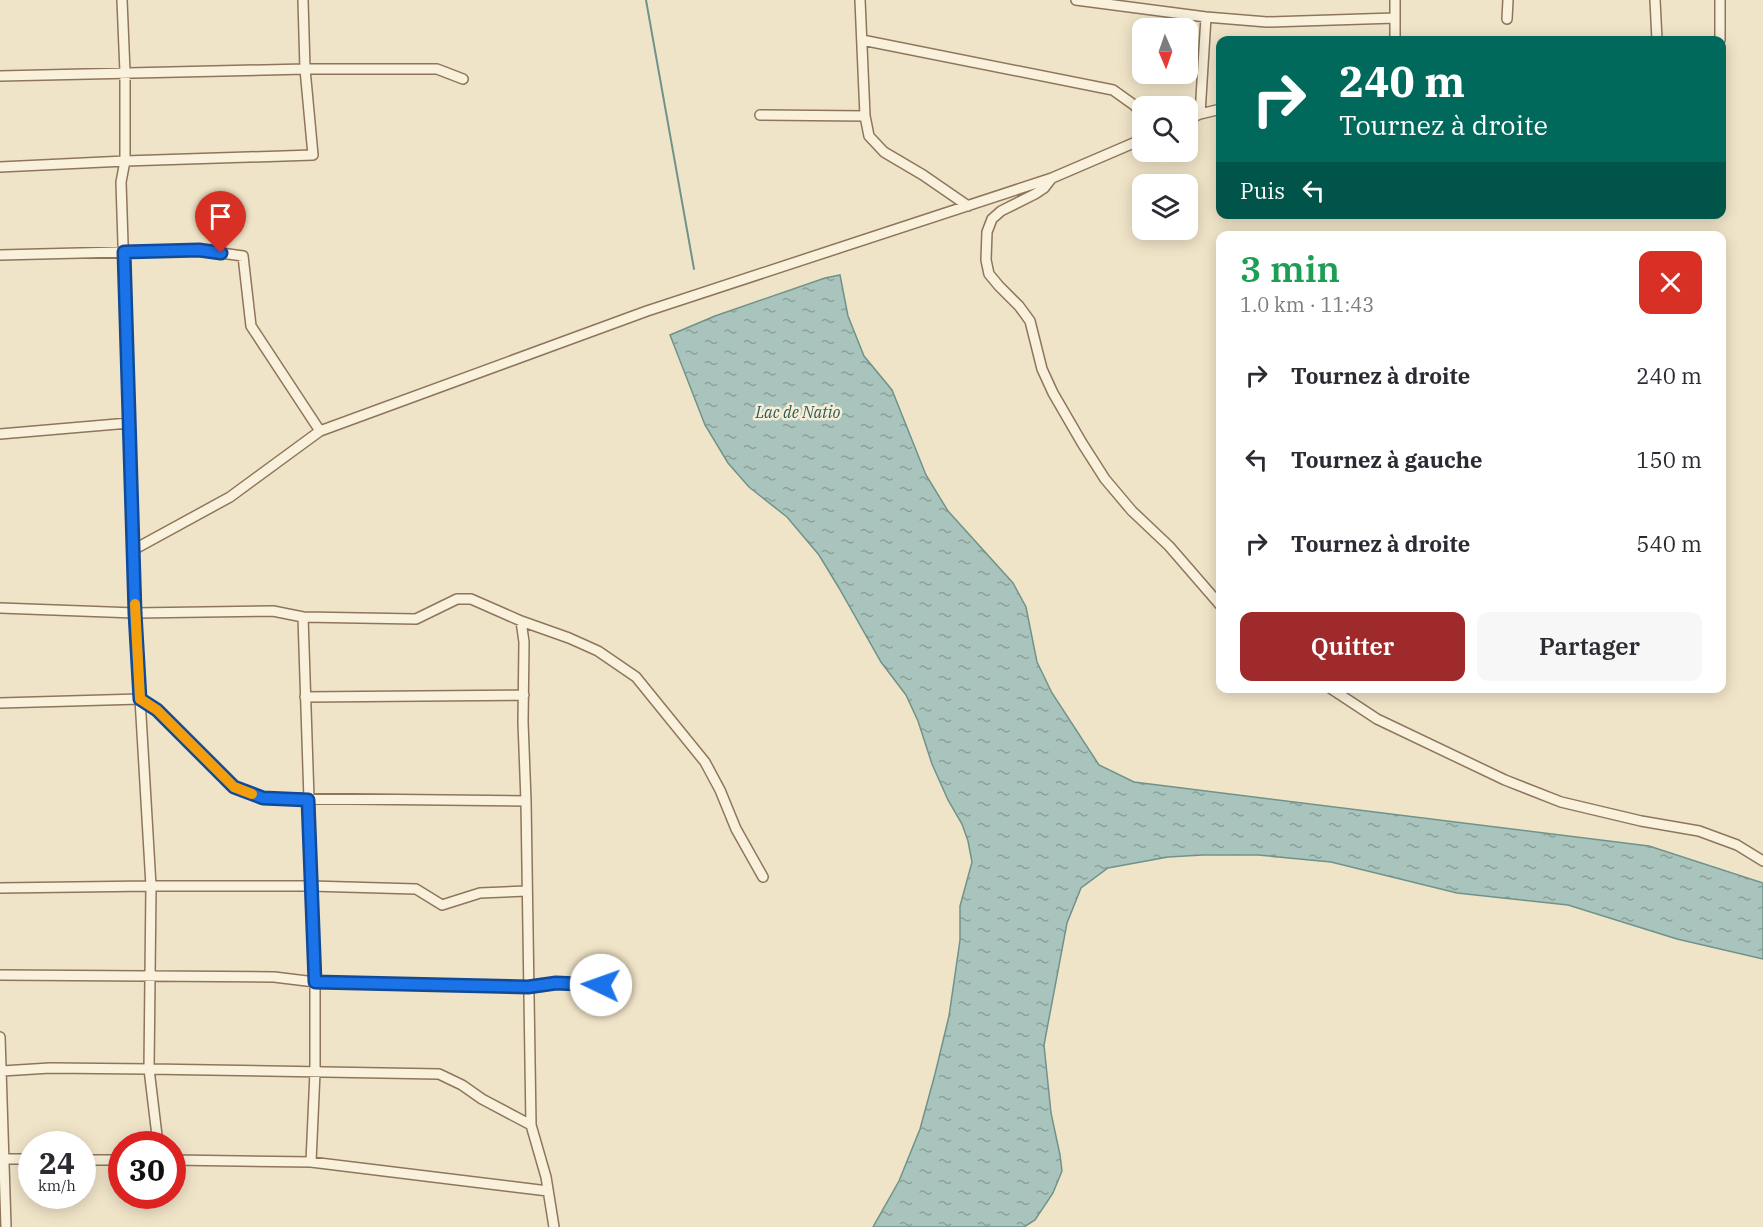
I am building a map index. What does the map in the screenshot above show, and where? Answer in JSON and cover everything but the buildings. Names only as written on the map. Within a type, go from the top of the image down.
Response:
[{"type":"street","points":[[122,0],[125,161],[121,182],[135,613],[151,886],[149,1069],[156,1131]]},
{"type":"street","points":[[0,167],[313,155],[305,69],[303,0]]},
{"type":"street","points":[[860,0],[865,116],[869,136],[884,152],[968,206]]},
{"type":"street","points":[[1076,0],[1206,17],[1267,22],[1395,18]]},
{"type":"street","points":[[1395,0],[1395,36]]},
{"type":"street","points":[[1507,19],[1508,0]]},
{"type":"street","points":[[1655,0],[1657,36]]},
{"type":"street","points":[[1720,0],[1720,36]]},
{"type":"street","points":[[1206,17],[1200,114],[1216,110]]},
{"type":"street","points":[[862,40],[1113,90],[1132,104]]},
{"type":"street","points":[[0,76],[305,69],[437,69],[463,79]]},
{"type":"street","points":[[760,115],[865,116]]},
{"type":"street","points":[[134,550],[230,497],[320,431],[647,311],[1052,178],[1132,143]]},
{"type":"street","points":[[1052,178],[1044,188],[1001,211],[992,219],[987,232],[986,260],[989,274],[1030,321],[1042,369],[1053,393],[1105,479],[1132,511],[1169,546],[1216,600]]},
{"type":"street","points":[[0,255],[199,250],[243,256],[251,326],[320,431]]},
{"type":"street","points":[[0,434],[129,423]]},
{"type":"street","points":[[0,609],[135,613],[273,611],[303,617],[416,619],[457,599],[471,599],[598,651],[636,677],[705,762],[720,790],[736,829],[763,877]]},
{"type":"street","points":[[303,617],[315,982],[315,1072],[311,1162]]},
{"type":"street","points":[[521,621],[524,642],[531,1125],[546,1177],[554,1227]]},
{"type":"street","points":[[1338,693],[1377,719],[1505,780],[1561,802],[1641,821],[1699,831],[1737,845],[1763,861]]},
{"type":"street","points":[[305,698],[524,694]]},
{"type":"street","points":[[0,704],[140,699],[157,710],[234,787],[263,798],[526,801]]},
{"type":"street","points":[[0,888],[311,886],[416,889],[442,905],[480,893],[527,891]]},
{"type":"street","points":[[0,975],[274,977],[315,982],[528,987],[556,983],[624,986]]},
{"type":"street","points":[[0,1037],[1,1159],[6,1227]]},
{"type":"street","points":[[2,1071],[51,1068],[440,1074],[531,1125]]},
{"type":"street","points":[[1,1159],[18,1159]]},
{"type":"street","points":[[186,1160],[311,1162],[548,1191]]},
{"type":"water","name":"Lac de Natio","points":[[840,275],[848,316],[864,356],[892,390],[926,475],[948,511],[1013,583],[1026,607],[1037,662],[1052,693],[1099,765],[1134,782],[1649,846],[1763,883],[1763,959],[1677,939],[1568,905],[1457,893],[1331,862],[1258,855],[1203,855],[1168,857],[1108,868],[1081,888],[1067,923],[1044,1045],[1051,1113],[1062,1171],[1053,1193],[1035,1220],[1024,1227],[873,1227],[899,1181],[920,1129],[935,1074],[949,1016],[960,940],[960,906],[972,862],[968,841],[932,764],[918,721],[906,695],[881,662],[819,555],[787,517],[749,487],[728,463],[705,425],[670,335],[715,316],[825,278]]},
{"type":"waterway","points":[[646,0],[694,269]]},
{"type":"slow traffic","points":[[135,604],[140,699],[157,710],[234,787],[252,794]]},
{"type":"route","points":[[221,253],[199,250],[124,252],[135,613],[140,699],[157,710],[234,787],[263,798],[308,800],[315,982],[528,987],[556,983],[601,985]]}]
